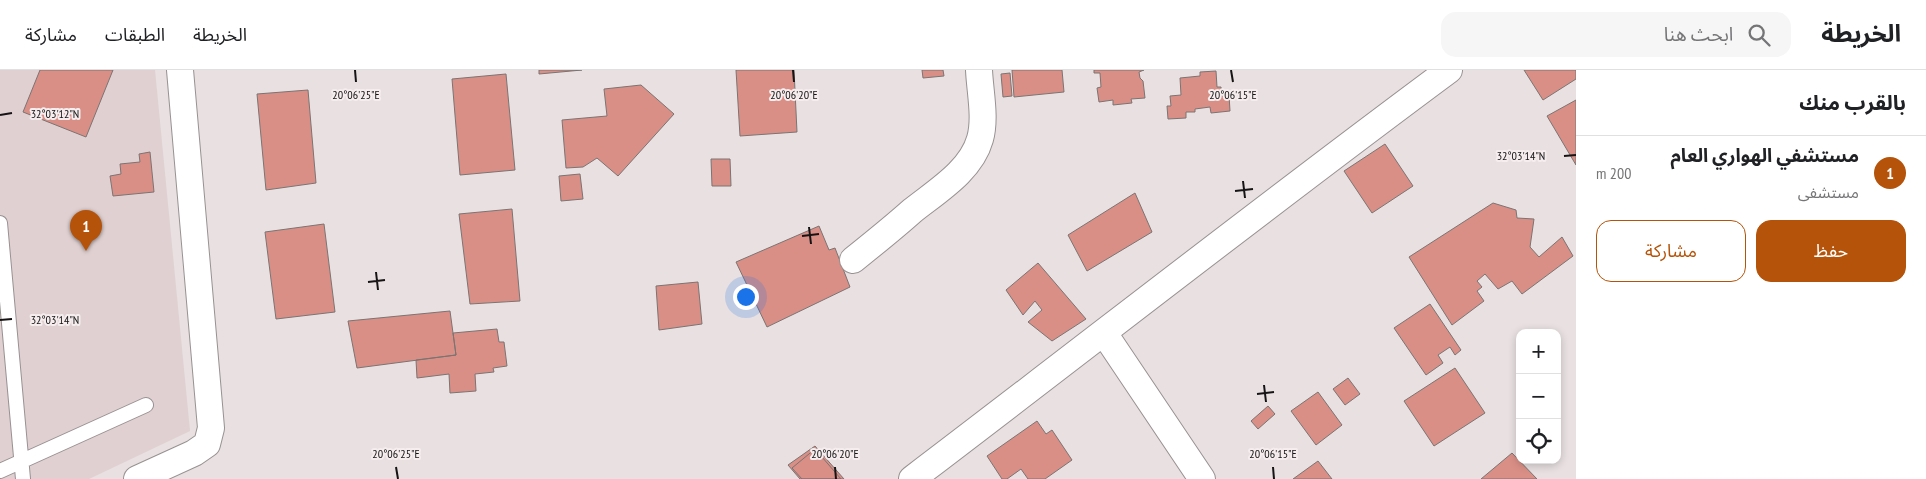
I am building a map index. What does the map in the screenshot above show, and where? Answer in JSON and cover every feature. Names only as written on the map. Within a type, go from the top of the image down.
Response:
[{"type":"street","points":[[137,479],[194,453],[206,444],[210,428],[180,70]]},
{"type":"street","points":[[853,260],[951,180],[976,150],[980,137],[982,118],[979,70]]},
{"type":"street","points":[[912,479],[1104,334],[1331,157],[1449,70]]},
{"type":"street","points":[[1104,334],[1202,479]]},
{"type":"lane","points":[[0,223],[23,479]]},
{"type":"lane","points":[[0,471],[146,405]]},
{"type":"shaded area","points":[[0,70],[155,70],[190,431],[89,479],[0,479]]},
{"type":"building","points":[[40,70],[113,70],[86,137],[23,112]]},
{"type":"building","points":[[539,70],[582,70],[539,74]]},
{"type":"building","points":[[736,70],[794,70],[797,132],[740,136]]},
{"type":"building","points":[[922,70],[943,70],[944,76],[923,78]]},
{"type":"building","points":[[1012,70],[1062,70],[1064,92],[1014,97]]},
{"type":"building","points":[[1094,70],[1144,70],[1139,72],[1140,78],[1143,81],[1145,98],[1131,99],[1132,103],[1113,105],[1113,100],[1099,102],[1097,88],[1101,87],[1100,73],[1094,73]]},
{"type":"building","points":[[1524,70],[1576,70],[1576,79],[1543,100]]},
{"type":"building","points":[[1216,71],[1217,87],[1221,87],[1222,96],[1229,95],[1230,111],[1211,113],[1210,107],[1195,109],[1195,112],[1186,112],[1186,118],[1168,119],[1167,106],[1171,106],[1170,96],[1181,95],[1180,78],[1200,76],[1200,72]]},
{"type":"building","points":[[1010,73],[1012,96],[1003,97],[1001,74]]},
{"type":"building","points":[[506,74],[515,170],[460,175],[452,79]]},
{"type":"building","points":[[641,85],[674,114],[618,176],[597,158],[583,167],[566,168],[562,120],[607,116],[604,89]]},
{"type":"building","points":[[308,90],[316,183],[266,190],[257,94]]},
{"type":"building","points":[[1576,100],[1576,165],[1547,116]]},
{"type":"building","points":[[1385,144],[1413,186],[1372,213],[1344,171]]},
{"type":"building","points":[[150,152],[154,192],[113,196],[110,176],[121,174],[120,164],[140,162],[139,154]]},
{"type":"building","points":[[711,159],[730,159],[731,186],[712,186]]},
{"type":"building","points":[[580,174],[583,199],[561,201],[559,176]]},
{"type":"building","points":[[1135,193],[1152,232],[1087,271],[1068,235]]},
{"type":"building","points":[[1493,203],[1516,210],[1517,218],[1534,219],[1530,247],[1539,257],[1562,237],[1573,256],[1522,294],[1512,281],[1498,289],[1485,274],[1477,281],[1482,287],[1477,291],[1484,301],[1452,325],[1409,257]]},
{"type":"building","points":[[512,209],[520,301],[470,304],[459,214]]},
{"type":"building","points":[[324,224],[335,312],[276,319],[265,232]]},
{"type":"building","points":[[819,226],[829,250],[835,248],[850,287],[767,327],[736,262]]},
{"type":"building","points":[[1038,263],[1086,319],[1052,341],[1028,322],[1042,310],[1035,301],[1023,315],[1006,290]]},
{"type":"building","points":[[698,282],[702,324],[659,330],[656,286]]},
{"type":"building","points":[[1430,304],[1461,350],[1455,355],[1450,347],[1438,355],[1443,363],[1426,375],[1394,328]]},
{"type":"building","points":[[450,311],[456,355],[357,368],[348,321]]},
{"type":"building","points":[[497,329],[499,342],[504,342],[507,366],[493,368],[494,372],[475,374],[476,391],[450,393],[449,374],[417,378],[416,360],[456,355],[453,333]]},
{"type":"building","points":[[1455,368],[1485,413],[1434,446],[1404,401]]},
{"type":"building","points":[[1348,378],[1360,394],[1345,405],[1333,389]]},
{"type":"building","points":[[1318,392],[1342,425],[1316,445],[1291,411]]},
{"type":"building","points":[[1268,406],[1275,414],[1258,429],[1251,421]]},
{"type":"building","points":[[1037,421],[1046,434],[1052,430],[1072,460],[1045,479],[1028,479],[1021,469],[1007,479],[1002,479],[987,456]]},
{"type":"building","points":[[815,446],[844,479],[800,479],[788,465]]},
{"type":"building","points":[[815,449],[841,479],[802,479],[792,468]]},
{"type":"building","points":[[1512,453],[1516,457],[1516,464],[1523,464],[1537,479],[1481,479]]},
{"type":"building","points":[[1318,461],[1332,479],[1293,479]]},
{"type":"place","name":"مستشفي الهواري العام","points":[[86,251]]}]
